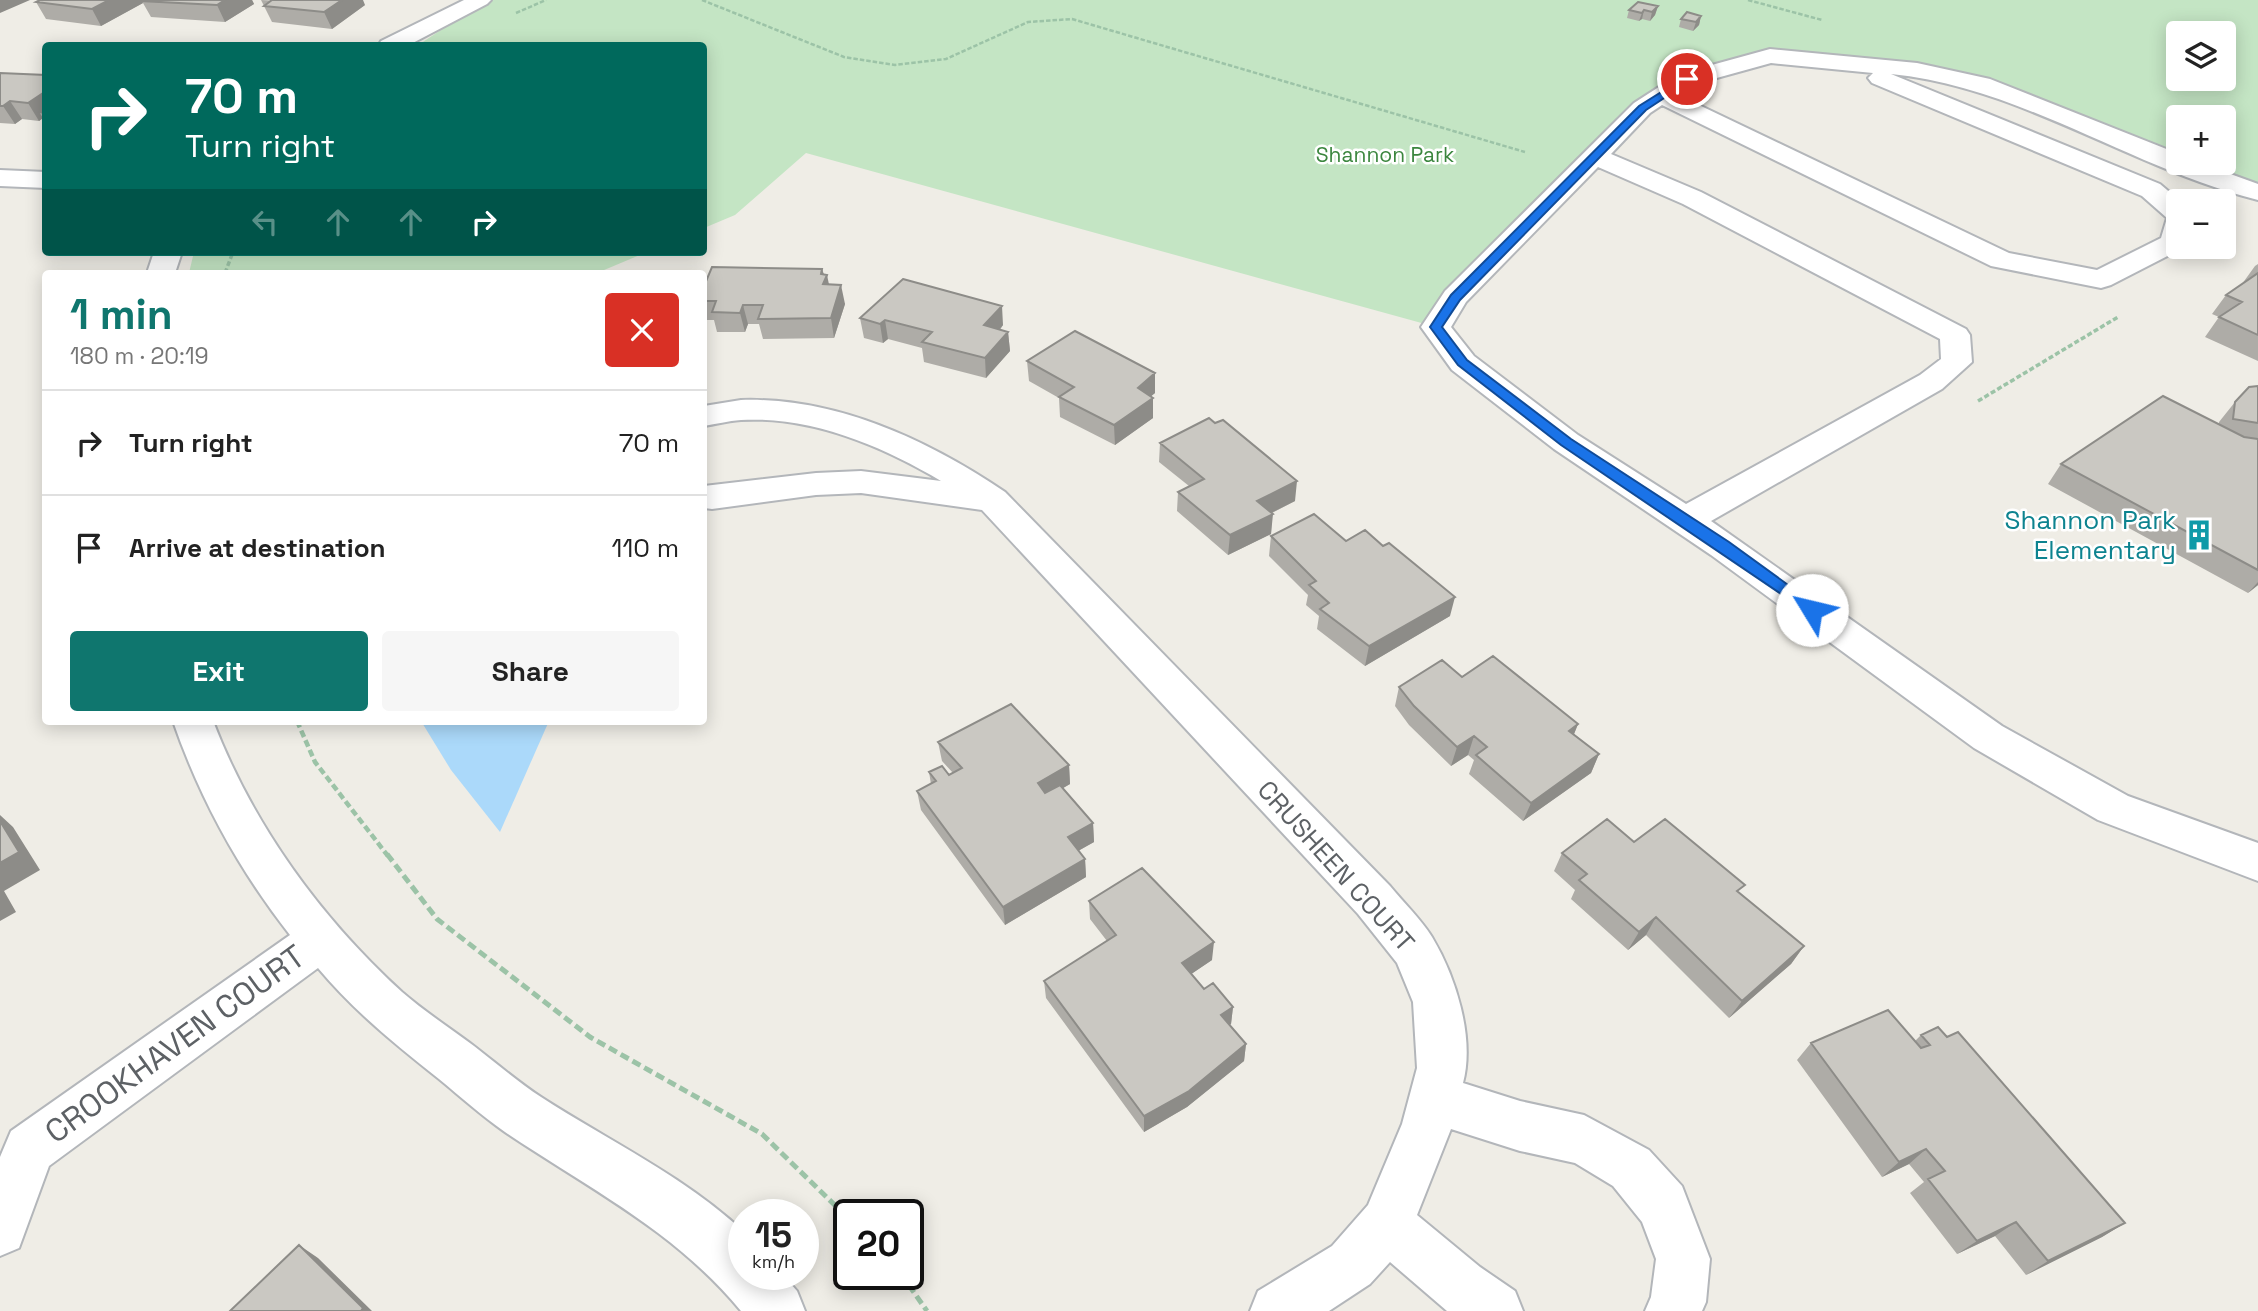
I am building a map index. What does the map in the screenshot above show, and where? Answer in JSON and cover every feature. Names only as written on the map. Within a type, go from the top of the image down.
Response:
[{"type":"street","points":[[397,42],[480,0]]},
{"type":"street","points":[[2258,192],[2225,182],[1982,84],[1917,70],[1770,57],[1687,79],[1642,108],[1455,298],[1436,327],[1462,363],[1566,442],[1724,546],[1988,737],[2113,808],[2258,862]]},
{"type":"street","points":[[1850,64],[1898,88],[2151,190],[2166,203]]},
{"type":"street","points":[[1662,96],[2001,260],[2101,279],[2166,246]]},
{"type":"street","points":[[1595,156],[1692,198],[1955,335],[1956,362],[1931,382],[1683,520]]},
{"type":"street","points":[[0,178],[42,180]]},
{"type":"street","name":"CRUSHEEN COURT","points":[[707,416],[745,410],[803,416],[858,428],[956,473],[993,500],[1374,900],[1415,950],[1437,1002],[1442,1068],[1406,1180],[1387,1224],[1350,1265],[1278,1311]]},
{"type":"street","points":[[707,497],[816,484],[861,482],[993,500]]},
{"type":"street","points":[[193,725],[223,797],[250,845],[321,939],[376,999],[520,1113],[697,1228],[728,1257]]},
{"type":"street","name":"CROOKHAVEN COURT","points":[[0,1229],[14,1149],[321,939]]},
{"type":"street","points":[[1434,1099],[1520,1126],[1584,1140],[1631,1168],[1663,1205],[1683,1259],[1678,1302],[1673,1311]]},
{"type":"street","points":[[1387,1224],[1460,1287],[1495,1311]]},
{"type":"street","points":[[759,1290],[777,1311]]},
{"type":"path","points":[[702,0],[844,57],[895,65],[946,59],[1028,22],[1072,19],[1525,152]]},
{"type":"path","points":[[300,725],[315,762],[437,919],[590,1037],[762,1135],[833,1204]]},
{"type":"path","points":[[912,1290],[927,1311]]},
{"type":"green space","name":"Shannon Park","points":[[485,0],[2258,0],[2258,192],[2210,175],[2236,175],[2236,105],[2166,105],[2166,159],[1917,70],[1770,56],[1687,79],[1642,108],[1436,327],[806,153],[735,215],[707,227],[707,42],[423,42]]},
{"type":"green space","points":[[193,256],[637,256],[604,270],[190,270]]},
{"type":"water","points":[[423,725],[547,725],[500,832],[451,770]]},
{"type":"building","points":[[109,0],[92,9],[36,2]]},
{"type":"building","points":[[143,0],[225,0],[217,5]]},
{"type":"building","points":[[272,0],[342,0],[324,12],[264,6]]},
{"type":"building","points":[[1638,2],[1658,6],[1652,12],[1629,10]]},
{"type":"building","points":[[1687,12],[1701,16],[1696,22],[1681,19]]},
{"type":"building","points":[[0,73],[42,75],[42,94],[28,103],[10,101],[0,106]]},
{"type":"building","points":[[712,267],[822,269],[821,274],[827,275],[823,284],[841,285],[831,318],[758,319],[763,305],[743,305],[740,313],[712,312],[716,301],[707,301],[707,279]]},
{"type":"building","points":[[2258,273],[2258,335],[2219,317],[2242,302],[2226,295]]},
{"type":"building","points":[[903,279],[1002,306],[984,325],[1008,332],[985,358],[922,342],[932,332],[885,320],[880,324],[860,318]]},
{"type":"building","points":[[1075,331],[1155,373],[1138,388],[1153,398],[1114,425],[1059,397],[1074,387],[1027,361]]},
{"type":"building","points":[[2258,386],[2258,423],[2233,419],[2235,402],[2249,387]]},
{"type":"building","name":"Shannon Park Elementary","points":[[2163,396],[2244,437],[2258,439],[2258,570],[2061,464]]},
{"type":"building","points":[[1209,418],[1215,423],[1223,420],[1297,481],[1257,501],[1273,514],[1230,535],[1178,492],[1204,479],[1160,443]]},
{"type":"building","points":[[1314,514],[1346,541],[1365,530],[1383,546],[1389,543],[1455,597],[1369,646],[1320,609],[1329,603],[1309,585],[1316,581],[1271,536]]},
{"type":"building","points":[[1493,656],[1578,724],[1569,731],[1599,754],[1531,803],[1476,755],[1487,747],[1474,736],[1457,747],[1414,706],[1399,687],[1442,660],[1462,677]]},
{"type":"building","points":[[1011,704],[1069,765],[1038,783],[1045,793],[1060,785],[1093,823],[1068,837],[1085,859],[1003,907],[917,791],[936,781],[929,772],[942,766],[949,775],[962,768],[938,742]]},
{"type":"building","points":[[1607,819],[1634,842],[1665,819],[1745,885],[1737,891],[1804,946],[1742,1001],[1656,917],[1639,932],[1579,880],[1587,874],[1562,853]]},
{"type":"building","points":[[0,821],[19,852],[0,863]]},
{"type":"building","points":[[1142,868],[1214,942],[1182,963],[1204,989],[1213,983],[1233,1007],[1221,1015],[1246,1044],[1189,1091],[1144,1116],[1044,981],[1116,935],[1089,901]]},
{"type":"building","points":[[1888,1010],[1921,1048],[1930,1045],[1921,1035],[1938,1027],[1947,1037],[1958,1032],[2125,1223],[2048,1261],[2016,1222],[1977,1241],[1928,1179],[1945,1171],[1926,1149],[1899,1162],[1811,1043]]},
{"type":"building","points":[[299,1245],[363,1308],[361,1311],[230,1311]]},
{"type":"place","name":"Shannon Park Elementary","points":[[2199,535]]},
{"type":"route","points":[[1687,79],[1642,108],[1455,298],[1436,327],[1462,363],[1566,442],[1724,546],[1812,610]]}]
